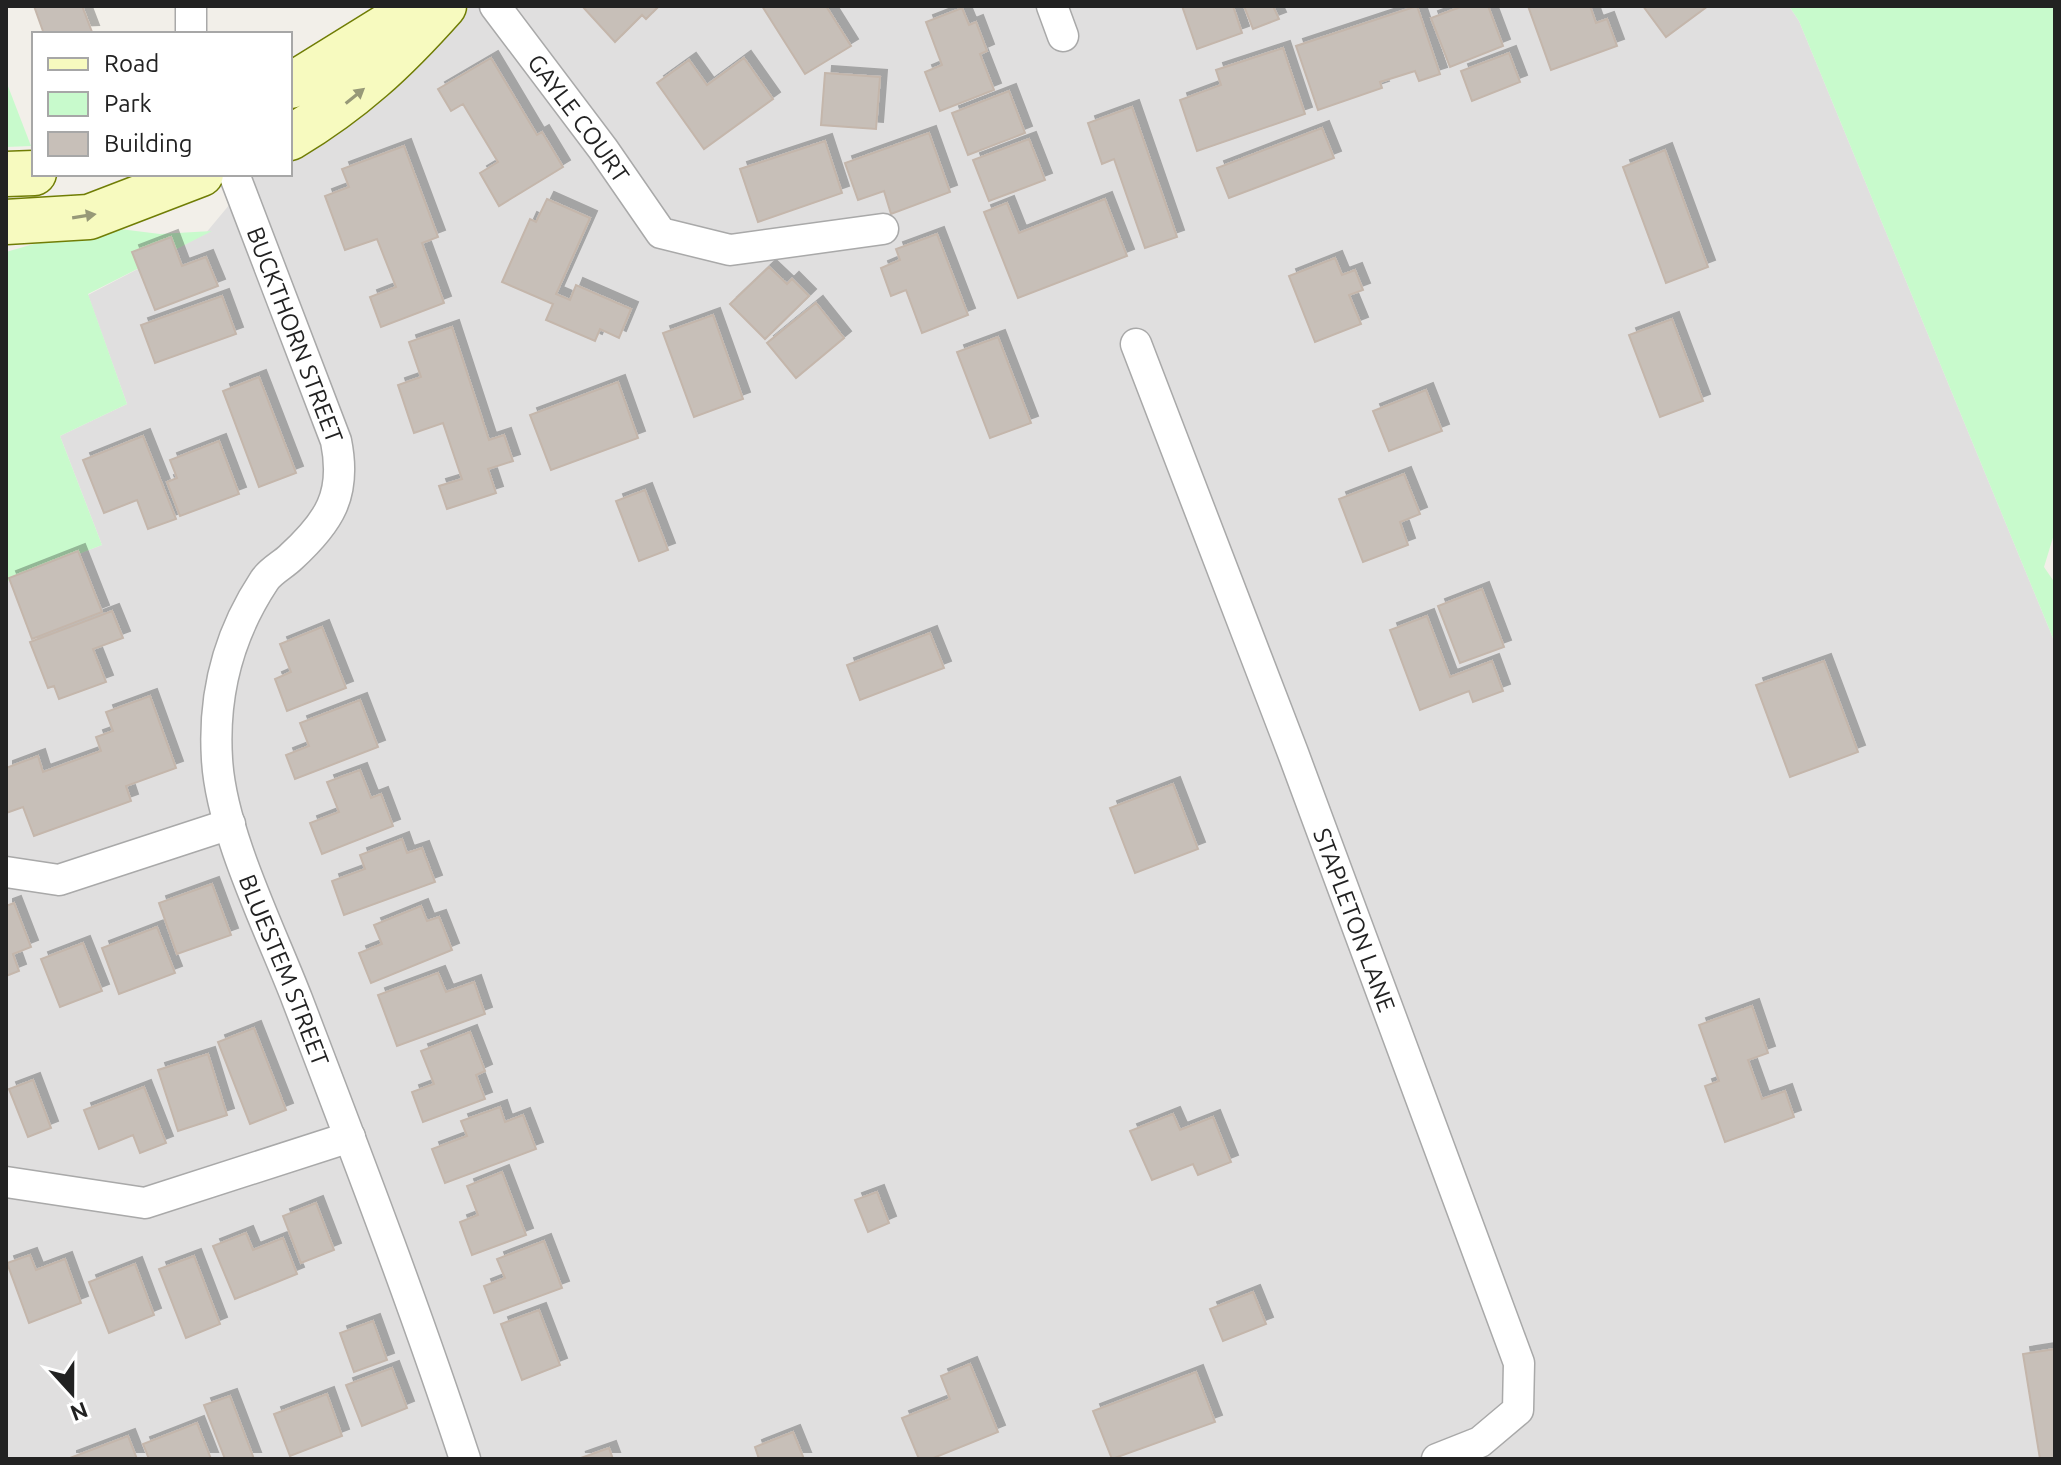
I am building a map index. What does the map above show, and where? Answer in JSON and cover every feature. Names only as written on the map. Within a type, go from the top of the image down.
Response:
[{"type":"street","points":[[191,6],[191,32]]},
{"type":"street","points":[[292,85],[419,6]]},
{"type":"street","points":[[292,137],[342,106],[374,80],[444,6]]},
{"type":"street","name":"GAYLE COURT","points":[[495,6],[603,149],[661,233],[730,250],[883,229]]},
{"type":"street","points":[[1052,6],[1063,36]]},
{"type":"street","points":[[6,174],[32,173]]},
{"type":"street","points":[[6,222],[89,217],[196,176]]},
{"type":"street","name":"BUCKTHORN STREET","points":[[235,176],[336,441],[340,462],[336,500]]},
{"type":"street","name":"STAPLETON LANE","points":[[1136,344],[1293,753],[1519,1363],[1518,1410],[1480,1442],[1437,1459]]},
{"type":"street","name":"BLUESTEM STREET","points":[[336,500],[325,523],[266,578],[236,630],[219,687],[217,760],[230,824],[350,1137],[456,1456]]},
{"type":"street","points":[[6,872],[59,880],[230,824]]},
{"type":"street","points":[[6,1182],[145,1203],[350,1137]]},
{"type":"shaded area","points":[[471,6],[1789,6],[1799,21],[2055,643],[2055,1459],[6,1459],[6,582],[102,545],[60,436],[127,404],[88,295],[205,234],[253,176],[292,176],[292,146],[386,84]]},
{"type":"green space","points":[[1789,6],[2055,6],[2055,531],[2044,567],[2055,583],[2055,643],[1799,21]]},
{"type":"green space","points":[[6,81],[31,146],[6,147]]},
{"type":"green space","points":[[96,226],[160,234],[212,231],[88,294],[127,404],[60,436],[102,545],[6,582],[6,252]]},
{"type":"building","points":[[34,6],[82,6],[92,32],[43,32]]},
{"type":"building","points":[[582,6],[659,6],[646,19],[642,15],[615,42]]},
{"type":"building","points":[[762,6],[826,6],[851,46],[805,74]]},
{"type":"building","points":[[1182,6],[1233,6],[1242,33],[1197,49]]},
{"type":"building","points":[[1244,6],[1273,6],[1279,19],[1253,29]]},
{"type":"building","points":[[1417,6],[1440,74],[1419,81],[1415,71],[1380,82],[1382,88],[1318,110],[1296,46]]},
{"type":"building","points":[[1463,6],[1488,6],[1503,46],[1450,67],[1431,18]]},
{"type":"building","points":[[1528,6],[1590,6],[1596,23],[1607,19],[1617,46],[1551,70]]},
{"type":"building","points":[[1643,6],[1708,6],[1666,37]]},
{"type":"building","points":[[962,8],[969,25],[976,22],[987,51],[980,54],[994,90],[940,111],[925,72],[942,65],[926,22]]},
{"type":"building","points":[[1283,48],[1305,114],[1197,151],[1180,100],[1221,85],[1216,70]]},
{"type":"building","points":[[1509,53],[1520,82],[1472,101],[1461,71]]},
{"type":"building","points":[[491,58],[537,135],[542,132],[563,167],[499,206],[480,173],[498,162],[463,104],[451,111],[438,89]]},
{"type":"building","points":[[744,58],[773,99],[704,149],[657,83],[689,60],[707,85]]},
{"type":"building","points":[[825,73],[880,77],[876,129],[821,125]]},
{"type":"building","points":[[1009,91],[1025,133],[968,155],[952,113]]},
{"type":"building","points":[[1132,107],[1177,237],[1145,248],[1114,159],[1102,164],[1088,123]]},
{"type":"building","points":[[1322,128],[1334,158],[1229,198],[1217,168]]},
{"type":"building","points":[[929,133],[950,192],[891,214],[884,191],[858,200],[845,163]]},
{"type":"building","points":[[1029,139],[1045,180],[989,201],[973,160]]},
{"type":"building","points":[[825,141],[842,193],[758,222],[740,169]]},
{"type":"building","points":[[404,146],[438,237],[422,243],[444,303],[381,327],[370,297],[396,287],[377,239],[345,250],[325,196],[349,187],[342,169]]},
{"type":"building","points":[[1665,150],[1708,267],[1666,283],[1623,167]]},
{"type":"building","points":[[547,199],[590,218],[556,294],[570,300],[576,285],[631,309],[619,338],[600,329],[595,341],[546,320],[553,304],[502,282],[530,219],[536,222]]},
{"type":"building","points":[[1105,199],[1127,256],[1018,298],[984,212],[1007,203],[1019,233]]},
{"type":"building","points":[[937,234],[968,315],[922,333],[906,290],[891,296],[881,268],[900,260],[896,249]]},
{"type":"building","points":[[171,237],[182,266],[206,257],[218,286],[155,310],[132,252]]},
{"type":"building","points":[[1335,258],[1342,275],[1355,270],[1363,290],[1349,295],[1361,324],[1315,342],[1289,276]]},
{"type":"building","points":[[769,267],[787,284],[792,279],[809,296],[765,339],[730,304]]},
{"type":"building","points":[[222,296],[236,334],[155,363],[141,325]]},
{"type":"building","points":[[816,303],[844,338],[796,378],[767,343]]},
{"type":"building","points":[[713,315],[743,399],[694,417],[663,333]]},
{"type":"building","points":[[1672,319],[1703,401],[1660,417],[1629,335]]},
{"type":"building","points":[[452,327],[489,440],[504,435],[513,461],[488,469],[496,493],[447,509],[439,486],[462,479],[443,423],[414,433],[398,385],[421,377],[409,342]]},
{"type":"building","points":[[998,337],[1031,423],[990,438],[957,352]]},
{"type":"building","points":[[259,377],[296,473],[259,487],[223,391]]},
{"type":"building","points":[[618,382],[638,438],[551,470],[530,415]]},
{"type":"building","points":[[1426,390],[1442,431],[1389,451],[1373,411]]},
{"type":"building","points":[[143,436],[176,519],[148,529],[137,500],[104,513],[83,460]]},
{"type":"building","points":[[219,441],[239,494],[180,516],[167,482],[177,478],[170,460]]},
{"type":"building","points":[[1404,474],[1420,514],[1400,522],[1408,545],[1363,562],[1339,499]]},
{"type":"building","points":[[645,490],[668,550],[639,561],[616,501]]},
{"type":"building","points":[[78,551],[102,612],[32,639],[9,578]]},
{"type":"building","points":[[1482,589],[1504,647],[1460,663],[1438,606]]},
{"type":"building","points":[[112,611],[123,638],[93,649],[106,682],[59,699],[54,686],[48,688],[30,642]]},
{"type":"building","points":[[1427,616],[1450,677],[1492,661],[1503,691],[1473,702],[1469,691],[1420,710],[1390,630]]},
{"type":"building","points":[[322,627],[346,688],[287,711],[275,679],[291,672],[280,644]]},
{"type":"building","points":[[930,633],[944,668],[860,700],[847,665]]},
{"type":"building","points":[[1824,661],[1858,752],[1790,777],[1756,685]]},
{"type":"building","points":[[150,696],[176,768],[126,786],[131,801],[34,836],[23,807],[6,813],[6,768],[38,756],[43,772],[101,751],[96,737],[113,731],[106,712]]},
{"type":"building","points":[[360,700],[378,747],[295,779],[286,755],[309,746],[300,723]]},
{"type":"building","points":[[360,770],[371,798],[381,794],[393,826],[322,854],[310,823],[339,812],[327,782]]},
{"type":"building","points":[[1173,784],[1198,849],[1135,873],[1110,808]]},
{"type":"building","points":[[402,839],[407,853],[422,848],[435,882],[344,915],[332,881],[365,869],[360,855]]},
{"type":"building","points":[[212,884],[231,935],[177,954],[159,903]]},
{"type":"building","points":[[14,903],[31,947],[13,954],[19,971],[6,976],[6,906]]},
{"type":"building","points":[[421,906],[427,921],[439,917],[452,950],[371,983],[359,953],[382,944],[374,925]]},
{"type":"building","points":[[157,927],[175,973],[119,994],[102,948]]},
{"type":"building","points":[[83,943],[102,991],[60,1007],[41,959]]},
{"type":"building","points":[[438,973],[446,992],[474,982],[485,1014],[397,1046],[378,995]]},
{"type":"building","points":[[1752,1006],[1768,1053],[1748,1060],[1762,1099],[1785,1091],[1794,1117],[1725,1142],[1705,1086],[1719,1081],[1699,1025]]},
{"type":"building","points":[[254,1028],[286,1110],[250,1124],[218,1042]]},
{"type":"building","points":[[470,1032],[485,1071],[476,1075],[485,1099],[423,1122],[412,1092],[434,1084],[421,1051]]},
{"type":"building","points":[[208,1054],[227,1115],[178,1131],[158,1070]]},
{"type":"building","points":[[33,1080],[51,1128],[28,1137],[9,1089]]},
{"type":"building","points":[[144,1087],[166,1143],[140,1153],[133,1135],[99,1149],[84,1110]]},
{"type":"building","points":[[500,1107],[505,1122],[523,1115],[536,1149],[445,1183],[432,1149],[467,1136],[461,1121]]},
{"type":"building","points":[[1173,1114],[1180,1130],[1213,1117],[1231,1162],[1198,1175],[1193,1164],[1152,1180],[1130,1131]]},
{"type":"building","points":[[502,1172],[526,1235],[472,1255],[460,1222],[478,1215],[467,1186]]},
{"type":"building","points":[[877,1192],[889,1223],[868,1232],[855,1200]]},
{"type":"building","points":[[316,1203],[334,1250],[301,1263],[283,1216]]},
{"type":"building","points":[[246,1233],[253,1250],[283,1238],[297,1274],[235,1299],[213,1246]]},
{"type":"building","points":[[544,1241],[562,1288],[494,1313],[484,1286],[505,1278],[497,1259]]},
{"type":"building","points":[[30,1255],[36,1270],[65,1259],[81,1303],[29,1323],[7,1263]]},
{"type":"building","points":[[194,1256],[220,1324],[186,1338],[159,1269]]},
{"type":"building","points":[[135,1264],[154,1315],[109,1333],[89,1282]]},
{"type":"building","points":[[1253,1292],[1266,1324],[1223,1341],[1210,1309]]},
{"type":"building","points":[[539,1310],[560,1365],[522,1380],[501,1324]]},
{"type":"building","points":[[373,1321],[387,1360],[354,1372],[340,1333]]},
{"type":"building","points":[[2055,1349],[2055,1459],[2040,1459],[2023,1354]]},
{"type":"building","points":[[970,1364],[998,1432],[931,1459],[919,1459],[902,1418],[950,1399],[941,1376]]},
{"type":"building","points":[[392,1368],[407,1408],[362,1426],[346,1385]]},
{"type":"building","points":[[1196,1372],[1215,1422],[1112,1459],[1093,1411]]},
{"type":"building","points":[[327,1394],[342,1436],[290,1456],[274,1414]]},
{"type":"building","points":[[230,1396],[254,1459],[225,1459],[204,1405]]},
{"type":"building","points":[[197,1423],[211,1459],[149,1459],[143,1444]]},
{"type":"building","points":[[793,1432],[804,1459],[759,1459],[755,1447]]},
{"type":"building","points":[[128,1436],[137,1459],[70,1459],[70,1458]]},
{"type":"building","points":[[609,1448],[613,1459],[578,1459]]}]
